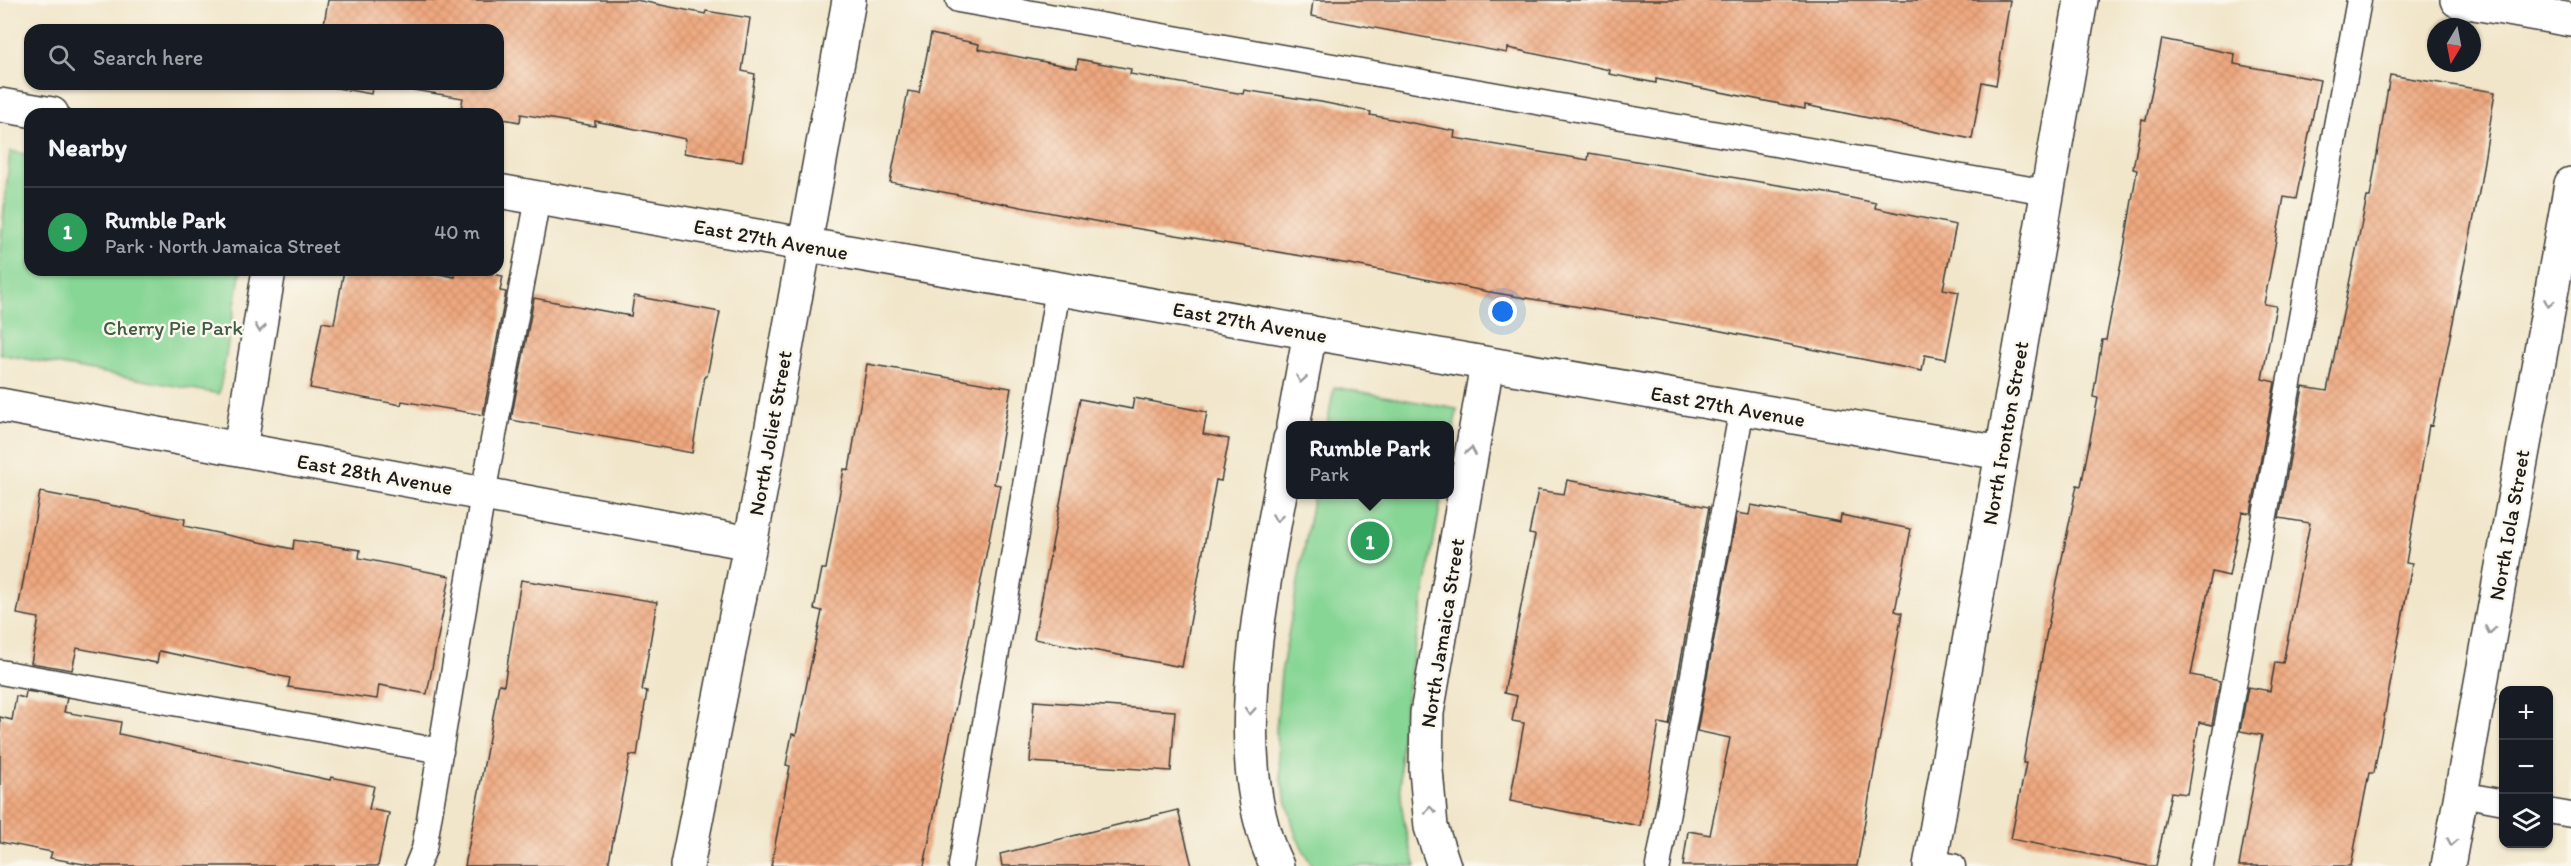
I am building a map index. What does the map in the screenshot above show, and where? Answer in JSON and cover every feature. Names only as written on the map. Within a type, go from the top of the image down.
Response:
[{"type":"street","name":"North Joliet Street","points":[[687,866],[750,543],[849,0]]},
{"type":"street","name":"North Ironton Street","points":[[1938,865],[2001,453],[2081,0]]},
{"type":"street","points":[[2457,0],[2571,20]]},
{"type":"street","points":[[0,105],[24,109]]},
{"type":"street","name":"North Iola Street","points":[[2448,866],[2571,184]]},
{"type":"street","name":"East 27th Avenue","points":[[504,192],[2001,453]]},
{"type":"street","points":[[240,449],[268,276]]},
{"type":"street","points":[[1294,421],[1310,332]]},
{"type":"street","name":"North Jamaica Street","points":[[1444,866],[1431,826],[1426,770],[1427,713],[1487,364]]},
{"type":"street","name":"East 28th Avenue","points":[[0,405],[750,543]]},
{"type":"street","points":[[1277,866],[1268,847],[1253,786],[1250,722],[1255,650],[1286,463]]},
{"type":"lane","points":[[958,0],[2047,192]]},
{"type":"lane","points":[[2201,866],[2360,0]]},
{"type":"lane","points":[[417,866],[424,849],[483,494],[538,198]]},
{"type":"lane","points":[[961,866],[1058,289]]},
{"type":"lane","points":[[1658,866],[1742,408]]},
{"type":"lane","points":[[0,672],[441,751]]},
{"type":"lane","points":[[2461,794],[2499,801]]},
{"type":"lane","points":[[2553,812],[2571,815]]},
{"type":"green space","name":"Cherry Pie Park","points":[[10,151],[24,154],[24,276],[240,276],[219,394],[0,354],[0,249]]},
{"type":"green space","points":[[1334,387],[1457,409],[1454,427],[1454,421],[1328,421]]},
{"type":"green space","points":[[1313,499],[1441,499],[1408,689],[1401,748],[1402,808],[1407,837],[1416,866],[1312,866],[1296,836],[1281,781],[1276,730],[1281,673]]},
{"type":"building","points":[[328,0],[636,0],[705,14],[706,11],[750,18],[742,71],[755,74],[742,162],[684,153],[686,139],[595,121],[595,126],[521,114],[520,122],[504,119],[504,108],[461,108],[463,98],[414,90],[504,90],[504,24],[324,24]]},
{"type":"building","points":[[1313,0],[2010,0],[1996,85],[1982,82],[1972,139],[1805,105],[1805,109],[1656,79],[1656,83],[1609,74],[1610,70],[1508,48],[1507,53],[1311,16]]},
{"type":"building","points":[[931,34],[979,44],[978,49],[1077,68],[1078,59],[1131,69],[1130,74],[1243,94],[1244,90],[1321,102],[1371,112],[1370,115],[1455,131],[1454,138],[1588,160],[1589,153],[1832,194],[1876,203],[1875,208],[1956,225],[1943,289],[1959,292],[1946,359],[1925,355],[1922,371],[1706,328],[1484,291],[1355,265],[1110,224],[890,182],[908,91],[919,93]]},
{"type":"building","points":[[2162,39],[2235,54],[2234,64],[2320,80],[2296,199],[2284,197],[2264,304],[2276,306],[2262,379],[2275,382],[2251,513],[2242,512],[2229,576],[2212,572],[2191,675],[2220,681],[2212,725],[2199,722],[2187,794],[2171,792],[2156,866],[2148,866],[2011,839],[2026,763],[2023,763],[2046,636],[2077,485],[2081,486],[2098,398],[2093,397],[2102,340],[2106,340],[2124,248],[2137,170],[2133,169],[2142,119],[2146,120]]},
{"type":"building","points":[[2390,75],[2495,92],[2479,192],[2432,426],[2429,425],[2406,563],[2412,564],[2374,773],[2369,773],[2351,866],[2239,866],[2262,735],[2240,731],[2248,687],[2270,691],[2275,662],[2283,663],[2310,523],[2279,518],[2303,387],[2327,391],[2367,197],[2370,197]]},
{"type":"building","points":[[348,90],[372,90],[371,94]]},
{"type":"building","points":[[343,276],[503,276],[500,291],[506,292],[483,415],[402,401],[401,405],[310,388],[322,322],[334,324]]},
{"type":"building","points":[[634,296],[720,312],[707,376],[705,376],[692,453],[511,420],[534,298],[631,316]]},
{"type":"building","points":[[867,364],[1011,388],[994,484],[1000,485],[924,866],[771,866],[790,766],[786,765],[792,734],[796,735],[822,611],[814,609],[822,569],[826,569],[844,469],[849,470]]},
{"type":"building","points":[[1134,398],[1207,412],[1203,434],[1229,439],[1221,481],[1216,480],[1182,667],[1034,639],[1080,399],[1132,409]]},
{"type":"building","points":[[1567,480],[1709,507],[1669,725],[1659,723],[1640,826],[1510,801],[1524,723],[1512,721],[1517,696],[1504,693],[1535,535],[1529,534],[1538,490],[1564,494]]},
{"type":"building","points":[[40,492],[185,519],[184,526],[293,549],[294,540],[360,550],[359,558],[450,576],[427,694],[379,685],[377,699],[288,687],[290,678],[159,651],[157,663],[77,648],[72,670],[31,663],[39,618],[17,614]]},
{"type":"building","points":[[1751,505],[1840,522],[1841,515],[1911,529],[1895,611],[1902,613],[1857,866],[1683,866],[1688,831],[1710,835],[1730,738],[1697,731],[1737,513],[1749,515]]},
{"type":"building","points":[[521,580],[657,602],[642,690],[647,691],[637,756],[630,755],[608,866],[465,866],[499,684],[504,685]]},
{"type":"building","points":[[26,691],[67,698],[64,712],[121,722],[119,734],[330,780],[331,777],[374,786],[369,809],[389,813],[378,866],[95,866],[50,858],[52,852],[0,842],[0,717],[12,720],[16,696],[25,698]]},
{"type":"building","points":[[1034,701],[1175,711],[1171,771],[1030,762]]},
{"type":"building","points":[[1178,810],[1192,866],[1002,866],[1000,854]]},
{"type":"place","name":"Rumble Park","points":[[1370,541]]}]
